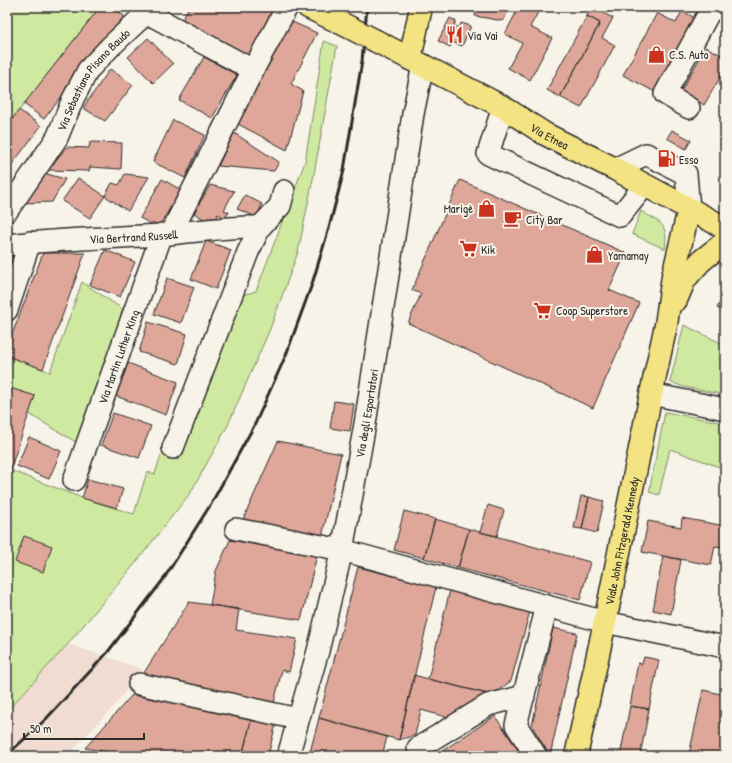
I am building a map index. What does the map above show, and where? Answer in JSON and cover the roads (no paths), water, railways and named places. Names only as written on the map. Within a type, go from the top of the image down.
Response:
[{"type":"main road","name":"Via Etnea","points":[[308,7],[503,107],[544,134],[615,169],[725,228]]},
{"type":"main road","points":[[416,62],[421,7]]},
{"type":"main road","points":[[666,325],[673,276],[689,209]]},
{"type":"main road","points":[[666,325],[685,279],[701,261],[725,242]]},
{"type":"main road","name":"Viale John Fitzgerald Kennedy","points":[[576,756],[666,325]]},
{"type":"street","name":"Via Martin Luther King","points":[[74,480],[167,234],[287,7]]},
{"type":"street","points":[[689,108],[665,94],[710,11],[718,8],[725,11]]},
{"type":"street","name":"Via Sebastiano Pisano Baudo","points":[[7,211],[57,138],[73,99],[88,70],[142,17],[151,15],[253,70]]},
{"type":"street","name":"Via degli Esportatori","points":[[288,756],[318,652],[342,550],[365,424],[413,114],[416,62]]},
{"type":"street","points":[[503,107],[488,154],[620,216],[645,186]]},
{"type":"street","points":[[615,169],[646,154],[686,174],[689,209]]},
{"type":"street","points":[[173,448],[248,252],[260,227],[280,206],[284,191]]},
{"type":"street","name":"Via Bertrand Russell","points":[[7,245],[30,242],[167,234],[240,227],[260,227]]},
{"type":"street","points":[[7,310],[30,242]]},
{"type":"street","points":[[651,394],[725,409]]},
{"type":"street","points":[[236,529],[342,550],[605,622],[725,647]]},
{"type":"street","points":[[536,756],[516,725],[547,606]]},
{"type":"street","points":[[139,684],[298,718]]},
{"type":"street","points":[[424,756],[418,748],[488,705],[524,696]]},
{"type":"railway","points":[[7,755],[46,719],[107,653],[163,580],[211,504],[255,424],[286,355],[312,284],[329,228],[344,170],[362,61],[367,7]]},
{"type":"place","name":"Via Vai","points":[[454,35]]},
{"type":"place","name":"C.S. Auto","points":[[656,54]]},
{"type":"place","name":"Esso","points":[[666,159]]},
{"type":"place","name":"Marigè","points":[[486,208]]},
{"type":"place","name":"City Bar","points":[[513,219]]},
{"type":"place","name":"Kik","points":[[468,249]]},
{"type":"place","name":"Yamamay","points":[[595,255]]},
{"type":"place","name":"Coop Superstore","points":[[543,310]]}]
